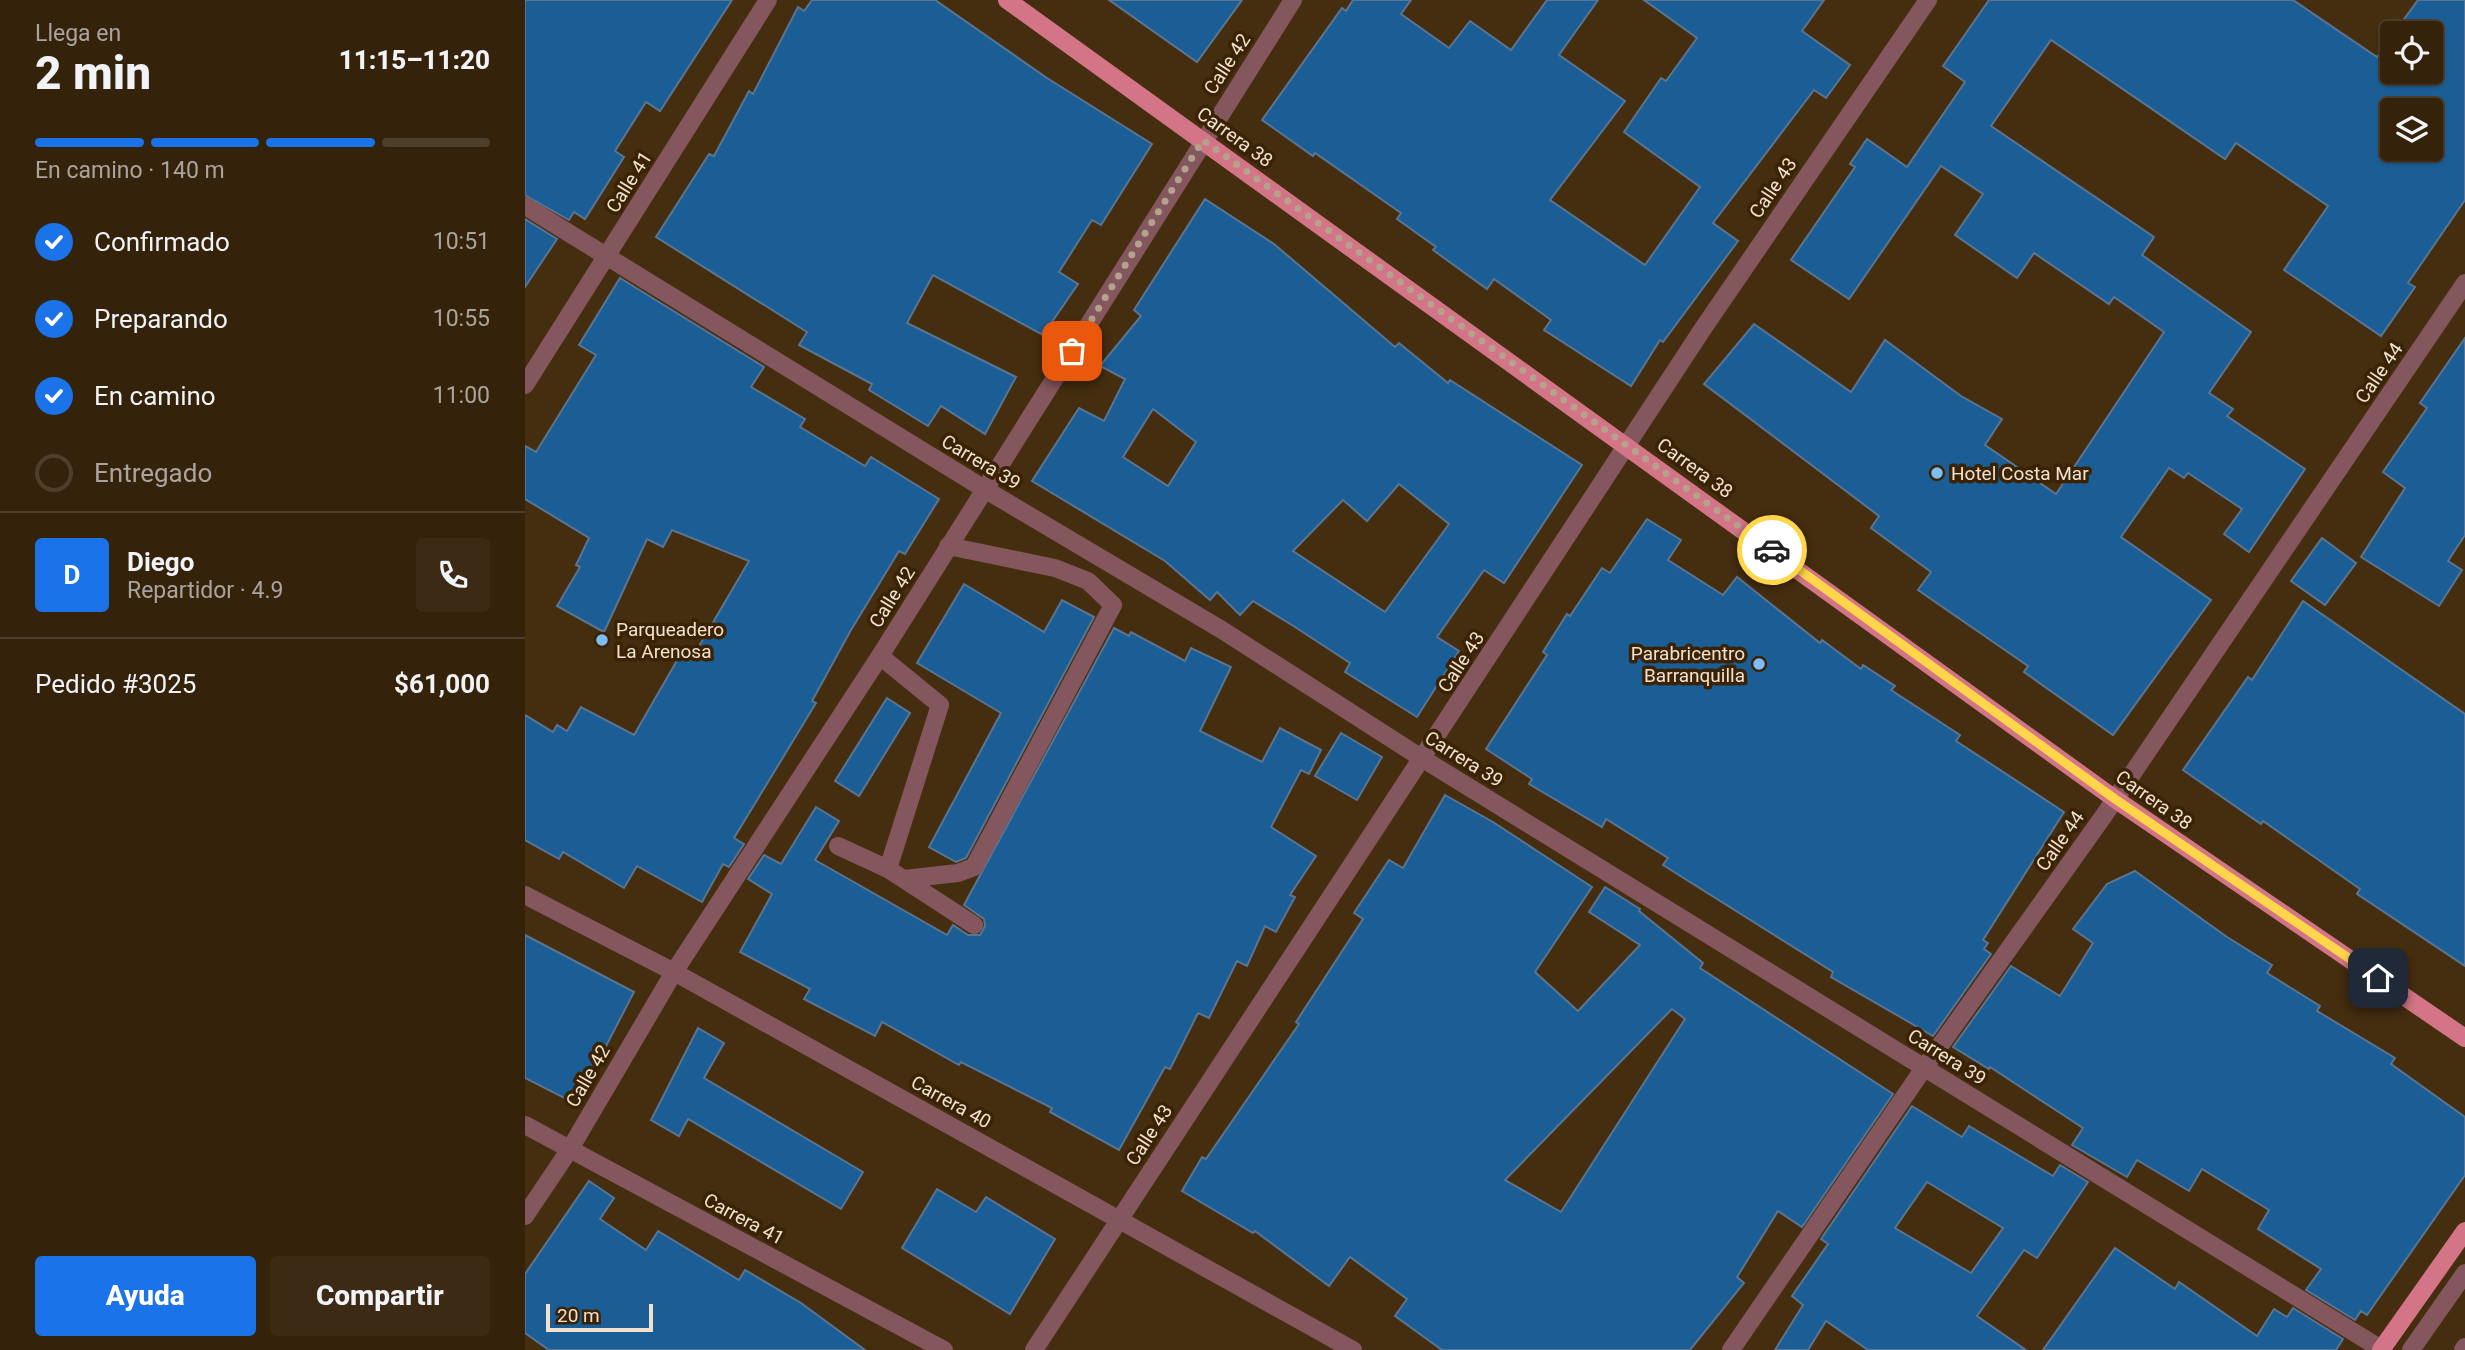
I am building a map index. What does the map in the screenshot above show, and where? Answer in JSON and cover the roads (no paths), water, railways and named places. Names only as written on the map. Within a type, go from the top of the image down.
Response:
[{"type":"main road","name":"Carrera 38","points":[[1007,0],[2115,799],[2465,1038]]},
{"type":"main road","points":[[2381,1350],[2465,1231]]},
{"type":"street","name":"Calle 41","points":[[525,386],[768,0]]},
{"type":"street","name":"Calle 42","points":[[525,1216],[570,1149],[674,972],[986,490],[1293,0]]},
{"type":"street","name":"Calle 43","points":[[1034,1350],[1710,319],[1928,0]]},
{"type":"street","name":"Carrera 39","points":[[525,206],[986,490],[1222,631],[1423,759],[2381,1350]]},
{"type":"street","name":"Calle 44","points":[[1731,1350],[1924,1068],[2115,799],[2465,283]]},
{"type":"street","points":[[904,879],[958,873],[974,867],[1113,605],[1088,581],[1055,568],[949,546]]},
{"type":"street","points":[[880,656],[940,705],[888,869]]},
{"type":"street","points":[[838,846],[888,869],[974,925]]},
{"type":"street","name":"Carrera 40","points":[[525,895],[674,972],[1353,1350]]},
{"type":"street","name":"Carrera 41","points":[[525,1125],[944,1350]]},
{"type":"street","points":[[2411,1350],[2465,1273]]},
{"type":"place","name":"Hotel Costa Mar","points":[[1937,473]]},
{"type":"place","name":"Parqueadero La Arenosa","points":[[602,640]]},
{"type":"place","name":"Parabricentro Barranquilla","points":[[1759,664]]}]
